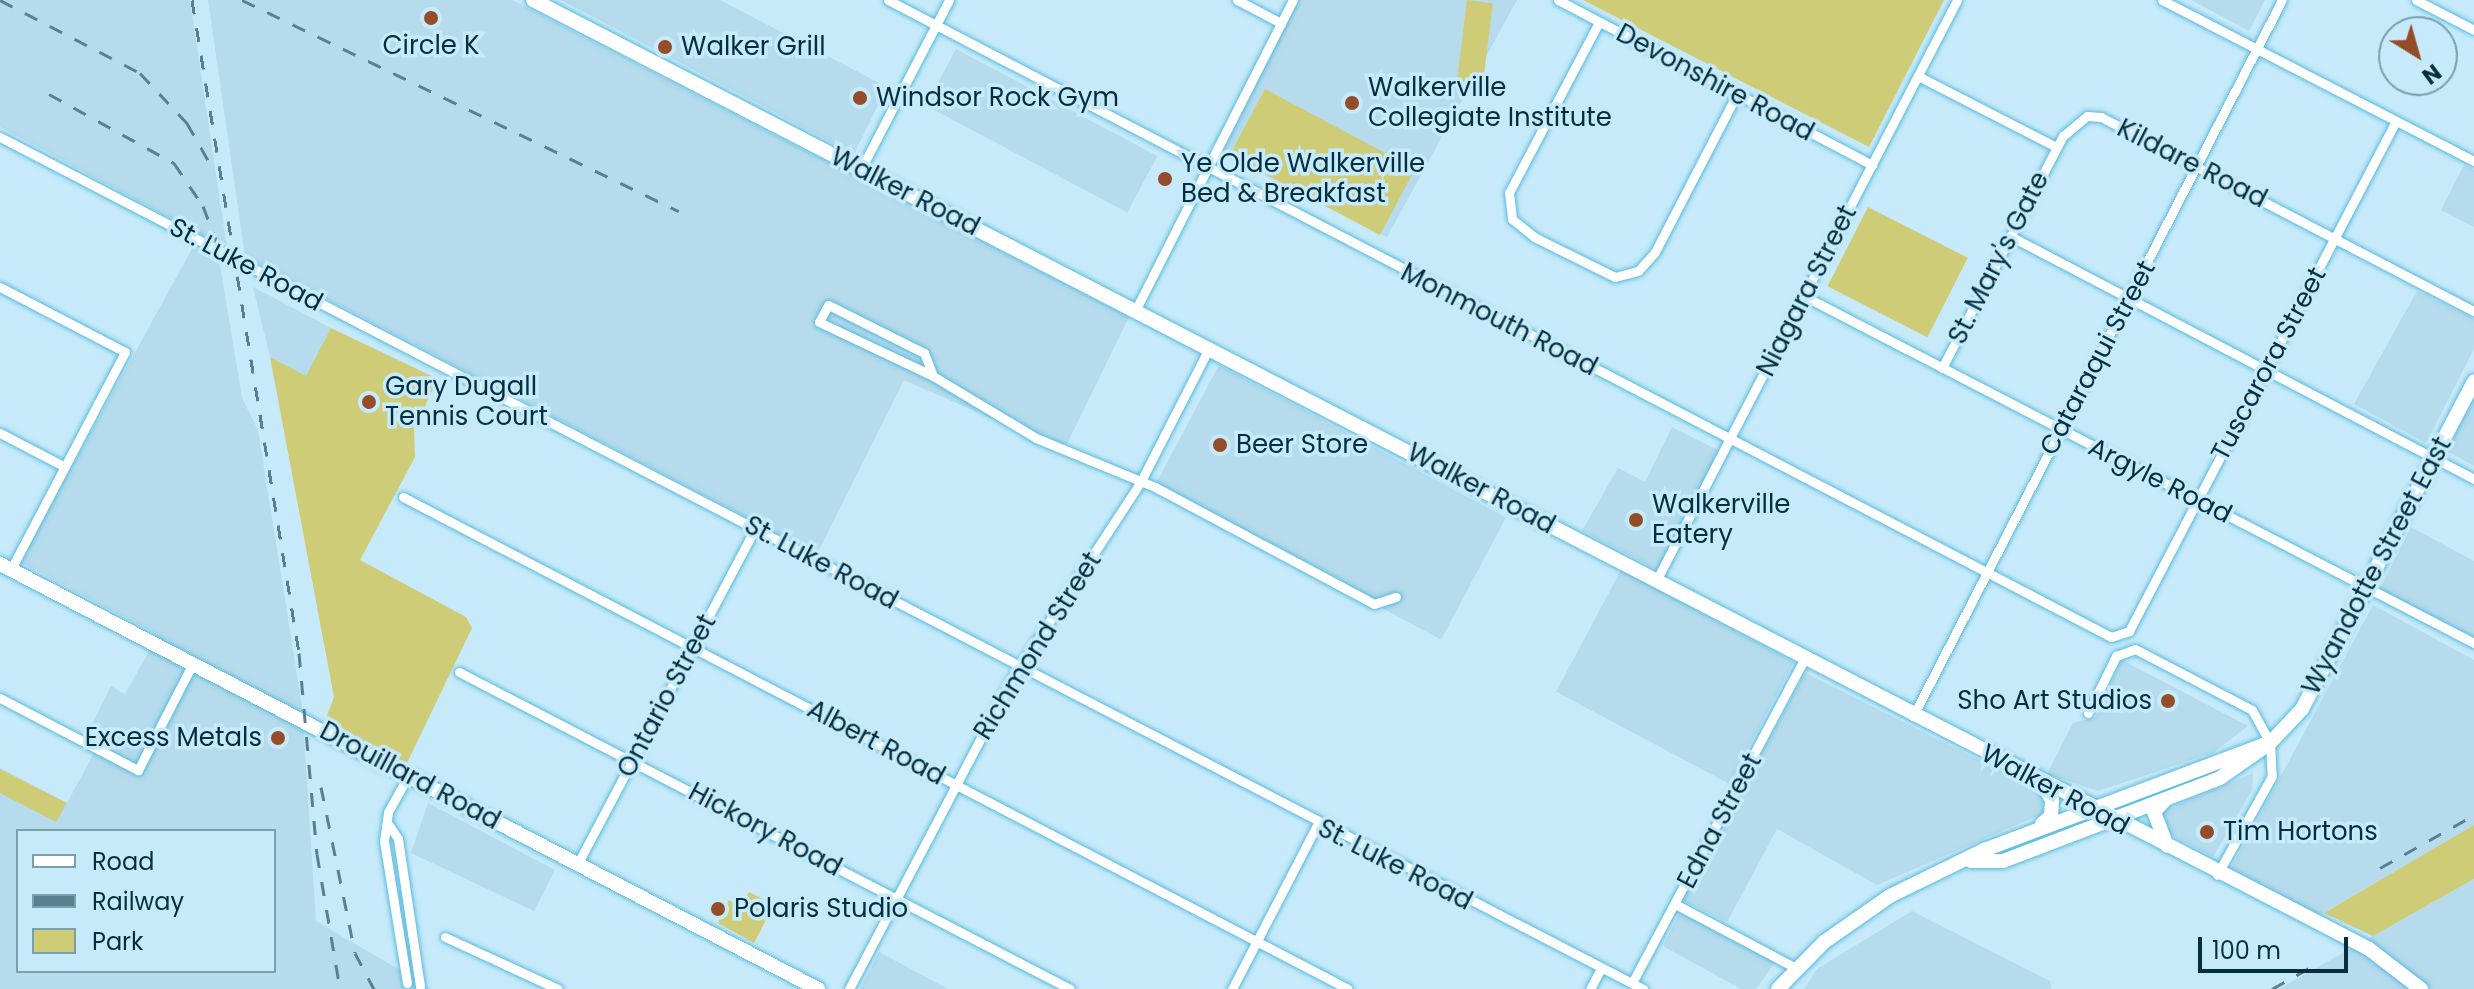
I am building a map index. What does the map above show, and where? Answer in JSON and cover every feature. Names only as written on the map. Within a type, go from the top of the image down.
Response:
[{"type":"main road","name":"Walker Road","points":[[533,0],[1209,348],[2217,875],[2376,953],[2421,989]]},
{"type":"main road","name":"Wyandotte Street East","points":[[1971,861],[2003,861],[2166,799],[2246,764],[2270,743],[2302,709],[2474,381]]},
{"type":"main road","name":"Drouillard Road","points":[[5,566],[818,989]]},
{"type":"main road","name":"Wyandotte Street East","points":[[1778,989],[1796,968],[1890,896],[2035,830],[2270,743]]},
{"type":"main road","points":[[2035,830],[2051,816],[2042,784]]},
{"type":"main road","points":[[2166,799],[2154,812],[2155,829],[2170,850]]},
{"type":"street","name":"Monmouth Road","points":[[888,0],[2111,637]]},
{"type":"street","points":[[861,169],[949,0]]},
{"type":"street","points":[[1237,0],[1281,23]]},
{"type":"street","points":[[1135,311],[1293,0]]},
{"type":"street","name":"Devonshire Road","points":[[1558,0],[1872,165]]},
{"type":"street","name":"Niagara Street","points":[[1656,581],[1957,0]]},
{"type":"street","points":[[2162,0],[2474,161]]},
{"type":"street","name":"Cataraqui Street","points":[[1913,716],[2282,0]]},
{"type":"street","points":[[2416,0],[2474,30]]},
{"type":"street","points":[[1599,22],[1509,193],[1512,219],[1534,237],[1615,277],[1638,271],[1655,252],[1737,94]]},
{"type":"street","points":[[1918,76],[2056,147]]},
{"type":"street","name":"Kildare Road","points":[[2056,147],[2077,119],[2101,117],[2474,311]]},
{"type":"street","name":"Tuscarora Street","points":[[2111,637],[2129,631],[2396,121]]},
{"type":"street","name":"St. Luke Road","points":[[0,137],[755,528],[1317,825],[1643,989]]},
{"type":"street","name":"St. Mary's Gate","points":[[1942,368],[2056,147]]},
{"type":"street","points":[[2010,236],[2474,479]]},
{"type":"street","points":[[0,287],[125,352],[65,467],[5,566]]},
{"type":"street","name":"Argyle Road","points":[[1804,296],[2474,643]]},
{"type":"street","points":[[933,376],[924,353],[828,305],[819,322],[933,376],[1036,438],[1140,483],[1374,604],[1396,597]]},
{"type":"street","name":"Richmond Street","points":[[849,989],[1021,668],[1140,483],[1209,348]]},
{"type":"street","points":[[0,433],[65,467]]},
{"type":"street","name":"Albert Road","points":[[403,497],[1348,989]]},
{"type":"street","name":"Ontario Street","points":[[578,863],[755,528]]},
{"type":"street","points":[[2088,713],[2116,656],[2135,649],[2252,710],[2270,743],[2272,776],[2217,875]]},
{"type":"street","name":"Edna Street","points":[[1632,983],[1805,658]]},
{"type":"street","points":[[0,698],[138,770],[193,663]]},
{"type":"street","name":"Hickory Road","points":[[459,672],[1070,989]]},
{"type":"street","points":[[407,983],[384,841],[389,825],[388,812],[408,776]]},
{"type":"street","points":[[389,825],[398,839],[420,986]]},
{"type":"street","points":[[1232,989],[1317,825]]},
{"type":"street","points":[[1675,904],[1796,968]]},
{"type":"street","points":[[445,937],[558,989]]},
{"type":"street","points":[[1590,989],[1601,968]]},
{"type":"shaded area","points":[[0,0],[190,0],[227,248],[0,127]]},
{"type":"shaded area","points":[[208,0],[512,0],[1129,317],[1064,450],[904,380],[817,554],[245,256]]},
{"type":"shaded area","points":[[561,0],[720,0],[887,87],[854,154]]},
{"type":"shaded area","name":"Walkerville Collegiate Institute","points":[[1298,0],[1517,0],[1387,237],[1218,152]]},
{"type":"shaded area","points":[[2191,0],[2265,0],[2249,31]]},
{"type":"shaded area","points":[[956,49],[1157,156],[1127,213],[926,106]]},
{"type":"shaded area","points":[[2464,165],[2474,170],[2474,227],[2441,210]]},
{"type":"shaded area","points":[[193,247],[219,260],[242,398],[258,430],[302,706],[316,921],[432,989],[0,989],[0,768],[67,803],[100,742],[87,734],[111,686],[125,694],[158,635],[20,562]]},
{"type":"shaded area","points":[[253,287],[331,328],[306,377],[270,357]]},
{"type":"shaded area","points":[[2417,291],[2474,319],[2474,349],[2426,443],[2354,404]]},
{"type":"shaded area","points":[[1219,365],[1506,518],[1441,639],[1154,487]]},
{"type":"shaded area","points":[[2474,398],[2474,466],[2447,451]]},
{"type":"shaded area","points":[[1672,427],[1724,453],[1661,572],[1582,531],[1618,468],[1645,482]]},
{"type":"shaded area","points":[[2411,527],[2474,561],[2474,643],[2378,593]]},
{"type":"shaded area","points":[[1621,570],[1794,662],[1729,784],[1556,692]]},
{"type":"shaded area","points":[[2373,605],[2474,660],[2474,825],[2315,918],[2228,874]]},
{"type":"shaded area","points":[[2122,660],[2248,726],[2213,753],[2098,791],[2047,774],[2073,723],[2096,717]]},
{"type":"shaded area","points":[[1805,673],[2041,791],[2044,813],[1877,885],[1777,829],[1727,922],[1682,900]]},
{"type":"shaded area","points":[[2253,773],[2252,790],[2213,857],[2159,828],[2163,811]]},
{"type":"shaded area","points":[[428,803],[555,870],[534,911],[411,853]]},
{"type":"shaded area","points":[[2474,879],[2474,989],[2279,989],[2398,922]]},
{"type":"shaded area","points":[[1682,908],[1778,958],[1756,989],[1741,989],[1663,946]]},
{"type":"shaded area","points":[[1912,911],[2050,981],[2051,989],[1804,989],[1817,969]]},
{"type":"shaded area","points":[[879,952],[948,989],[860,989]]},
{"type":"green space","points":[[1467,0],[1493,3],[1482,89],[1457,85]]},
{"type":"green space","points":[[1583,0],[1944,0],[1869,147]]},
{"type":"green space","points":[[1265,89],[1415,169],[1380,235],[1230,155]]},
{"type":"green space","points":[[1868,207],[1968,258],[1927,337],[1828,286]]},
{"type":"green space","points":[[331,328],[438,379],[414,429],[415,457],[360,560],[466,617],[472,628],[407,763],[325,721],[334,697],[270,357],[306,376]]},
{"type":"green space","points":[[0,769],[67,803],[56,822],[0,793]]},
{"type":"green space","points":[[2474,825],[2474,879],[2373,936],[2324,913]]},
{"type":"green space","points":[[749,892],[774,905],[754,943],[718,923],[729,900],[741,908]]},
{"type":"railway","points":[[0,0],[140,73],[187,123],[213,169]]},
{"type":"railway","points":[[192,0],[299,653],[317,854],[340,989]]},
{"type":"railway","points":[[242,0],[679,211]]},
{"type":"railway","points":[[49,94],[174,163],[203,206],[226,266]]},
{"type":"railway","points":[[321,787],[355,953],[374,989]]},
{"type":"railway","points":[[2380,868],[2474,815]]},
{"type":"railway","points":[[2272,989],[2311,967]]},
{"type":"place","name":"Circle K","points":[[431,18]]},
{"type":"place","name":"Walker Grill","points":[[665,47]]},
{"type":"place","name":"Windsor Rock Gym","points":[[860,98]]},
{"type":"place","name":"Walkerville Collegiate Institute","points":[[1352,103]]},
{"type":"place","name":"Ye Olde Walkerville Bed & Breakfast","points":[[1165,179]]},
{"type":"place","name":"Gary Dugall Tennis Court","points":[[369,402]]},
{"type":"place","name":"Beer Store","points":[[1220,445]]},
{"type":"place","name":"Walkerville Eatery","points":[[1636,520]]},
{"type":"place","name":"Sho Art Studios","points":[[2168,701]]},
{"type":"place","name":"Excess Metals","points":[[278,738]]},
{"type":"place","name":"Tim Hortons","points":[[2207,832]]},
{"type":"place","name":"Polaris Studio","points":[[718,909]]}]
